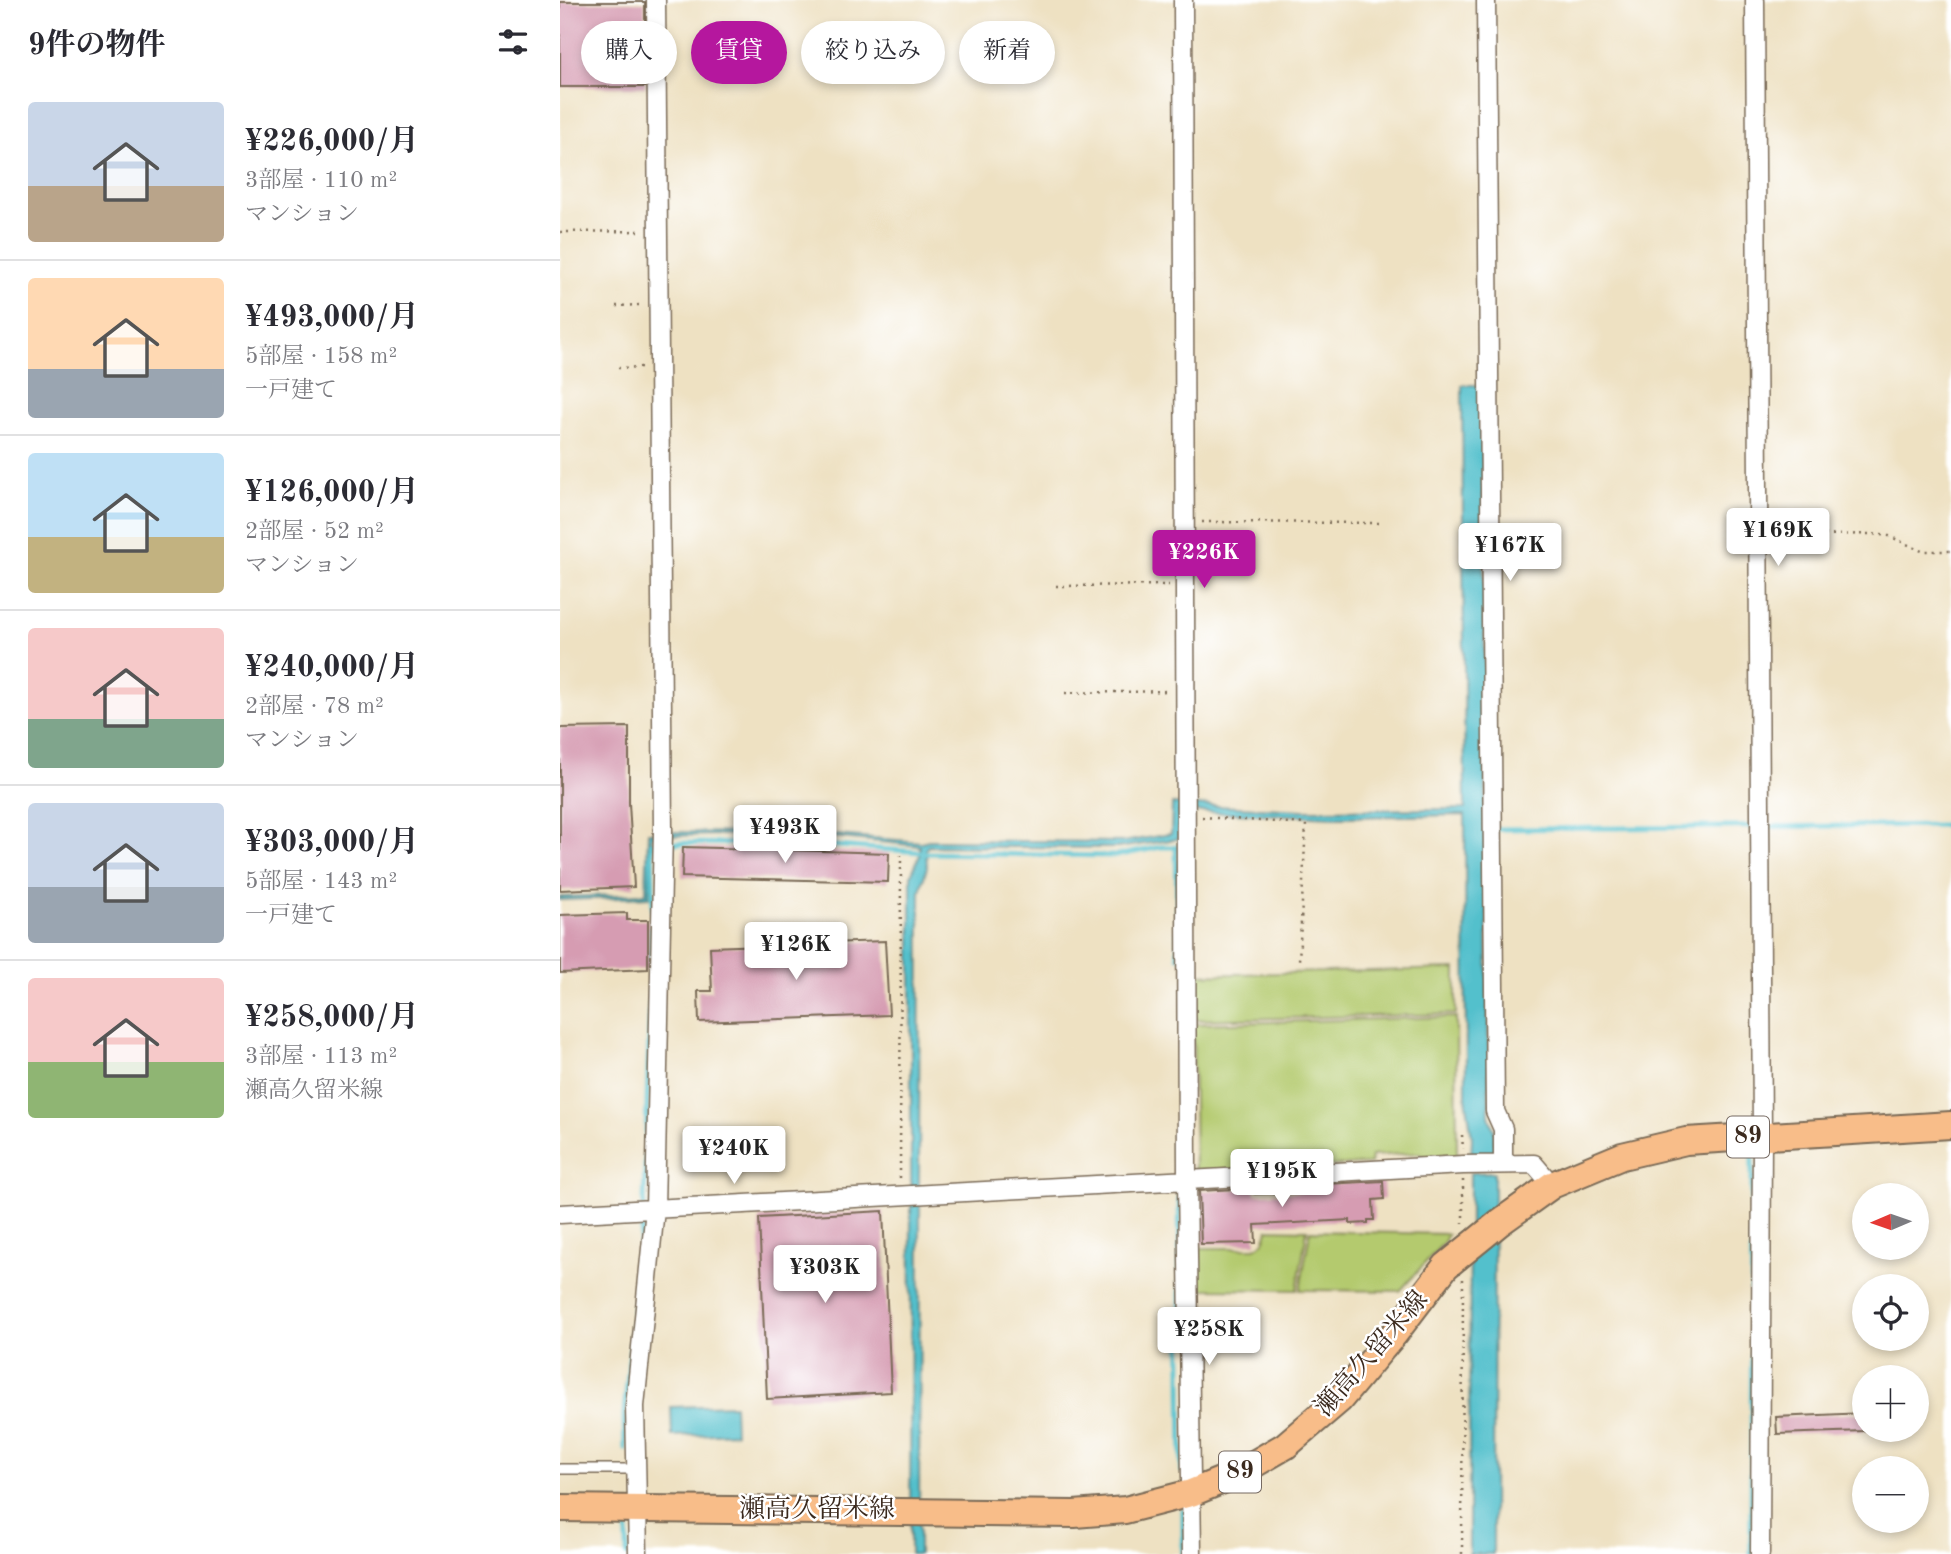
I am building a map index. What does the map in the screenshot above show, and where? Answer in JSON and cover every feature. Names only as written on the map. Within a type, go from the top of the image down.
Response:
[{"type":"main road","name":"瀬高久留米線","points":[[560,1508],[1074,1514],[1125,1510],[1191,1493],[1235,1475],[1284,1446],[1340,1399],[1395,1334],[1446,1266],[1552,1185],[1622,1156],[1686,1141],[1951,1125]]},
{"type":"street","points":[[638,1554],[635,1406],[655,1209],[663,831],[656,0]]},
{"type":"street","points":[[1183,0],[1187,1180],[1192,1554]]},
{"type":"street","points":[[1486,0],[1495,1111],[1503,1129],[1503,1164]]},
{"type":"street","points":[[1755,0],[1762,1136],[1760,1554]]},
{"type":"street","points":[[560,1214],[1463,1165],[1534,1164],[1552,1185]]},
{"type":"lane","points":[[560,1469],[637,1468]]},
{"type":"path","points":[[560,232],[658,231]]},
{"type":"path","points":[[616,306],[659,303]]},
{"type":"path","points":[[618,368],[659,366]]},
{"type":"path","points":[[1185,522],[1381,523]]},
{"type":"path","points":[[1758,536],[1871,534],[1889,536],[1922,551],[1951,551]]},
{"type":"path","points":[[1056,586],[1185,586]]},
{"type":"path","points":[[1065,693],[1185,690]]},
{"type":"path","points":[[1186,816],[1306,824],[1299,961]]},
{"type":"path","points":[[901,855],[912,1195]]},
{"type":"path","points":[[1462,1135],[1465,1250],[1462,1554]]},
{"type":"green space","points":[[1456,969],[1456,1014],[1194,1020],[1193,975]]},
{"type":"green space","points":[[1456,1017],[1457,1160],[1428,1160],[1419,1153],[1371,1156],[1370,1164],[1195,1172],[1193,1024]]},
{"type":"green space","points":[[1268,1229],[1307,1230],[1297,1290],[1199,1289],[1198,1248],[1255,1248],[1264,1241]]},
{"type":"green space","points":[[1310,1231],[1448,1234],[1400,1291],[1300,1290]]},
{"type":"water","points":[[1462,385],[1482,385],[1489,1116],[1494,1131],[1494,1156],[1471,1159],[1472,1138],[1466,1097],[1465,815],[1338,817],[1179,811],[1178,839],[1117,848],[928,846],[927,867],[920,891],[919,1188],[911,1188],[911,875],[920,855],[920,846],[801,834],[652,836],[649,897],[560,900],[560,897],[646,894],[648,832],[813,833],[921,842],[1123,842],[1171,834],[1172,804],[1303,810],[1465,809]]},
{"type":"water","points":[[1494,1172],[1493,1554],[1469,1554],[1470,1173]]},
{"type":"water","points":[[920,1201],[919,1554],[910,1554],[911,1202]]},
{"type":"water","points":[[734,1405],[735,1433],[672,1436],[671,1407]]},
{"type":"building","points":[[560,2],[645,2],[645,21],[581,21],[581,84],[645,84],[645,87],[560,87]]},
{"type":"building","points":[[629,727],[629,803],[634,887],[560,890],[560,728]]},
{"type":"building","points":[[683,847],[889,853],[888,882],[682,877]]},
{"type":"building","points":[[627,913],[627,920],[648,920],[648,969],[560,973],[560,915]]},
{"type":"building","points":[[885,941],[889,1015],[699,1022],[698,991],[712,991],[710,947]]},
{"type":"building","points":[[1383,1181],[1384,1199],[1373,1200],[1374,1220],[1368,1220],[1368,1223],[1350,1224],[1350,1220],[1255,1225],[1256,1243],[1201,1244],[1199,1191],[1255,1188],[1255,1194],[1326,1191],[1325,1184]]},
{"type":"building","points":[[883,1211],[891,1392],[767,1399],[759,1218]]},
{"type":"building","points":[[1852,1414],[1852,1431],[1777,1434],[1776,1417]]},
{"type":"waterway","points":[[1496,829],[1951,825]]},
{"type":"waterway","points":[[762,833],[811,833]]},
{"type":"waterway","points":[[644,1205],[653,899],[652,843],[810,844],[920,852]]},
{"type":"waterway","points":[[926,853],[1115,856],[1161,847],[1176,847],[1178,957]]},
{"type":"waterway","points":[[1751,1554],[1752,1156]]},
{"type":"waterway","points":[[1179,1184],[1182,1471]]},
{"type":"waterway","points":[[625,1449],[624,1415],[643,1216]]},
{"type":"waterway","points":[[1183,1510],[1183,1554]]},
{"type":"waterway","points":[[627,1520],[627,1554]]}]
